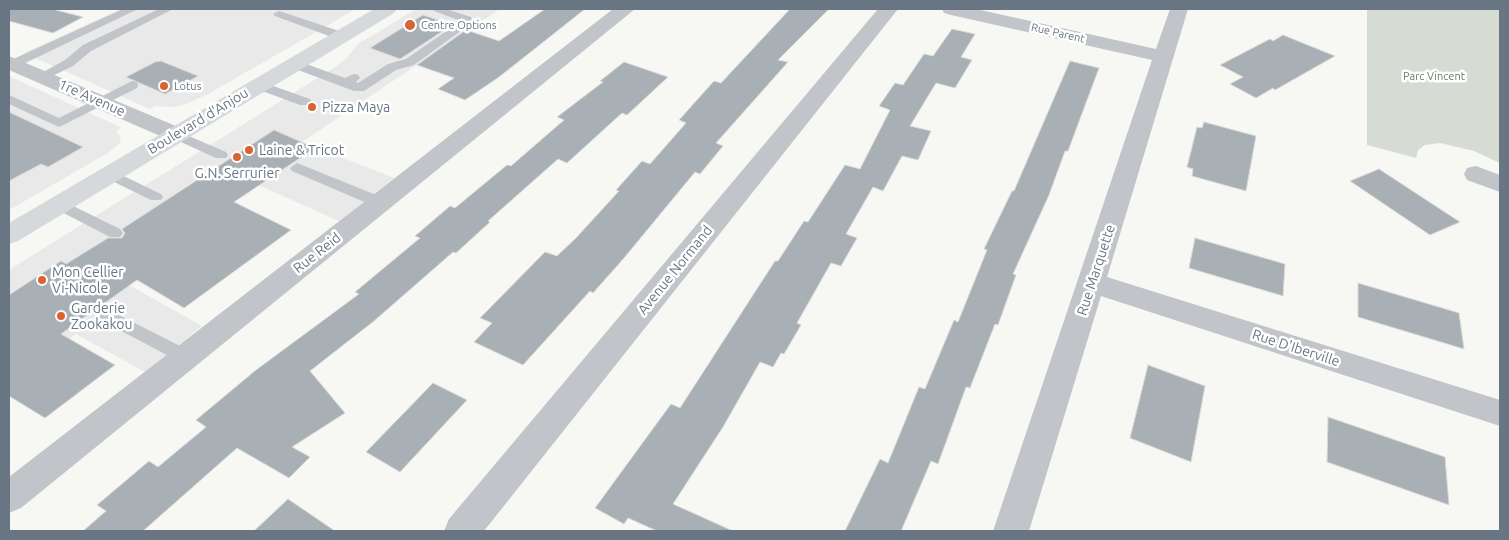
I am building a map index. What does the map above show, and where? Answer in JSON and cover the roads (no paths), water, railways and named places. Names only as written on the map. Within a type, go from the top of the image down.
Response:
[{"type":"street","name":"Boulevard d'Anjou","points":[[9,234],[387,9]]},
{"type":"street","name":"Rue Reid","points":[[9,497],[626,9]]},
{"type":"street","name":"Avenue Normand","points":[[462,531],[888,9]]},
{"type":"street","name":"Rue Parent","points":[[951,9],[1164,57]]},
{"type":"street","name":"Rue Marquette","points":[[1010,531],[1092,283],[1179,9]]},
{"type":"street","name":"1re Avenue","points":[[11,63],[175,134]]},
{"type":"street","points":[[1476,174],[1500,184]]},
{"type":"street","name":"Rue D'Iberville","points":[[1092,283],[1500,413]]},
{"type":"lane","points":[[11,63],[132,9]]},
{"type":"lane","points":[[42,76],[68,63],[87,48],[167,9]]},
{"type":"lane","points":[[294,64],[359,88],[392,67],[410,62],[467,22],[467,19],[435,9]]},
{"type":"lane","points":[[279,14],[340,36]]},
{"type":"lane","points":[[346,83],[380,61]]},
{"type":"lane","points":[[9,99],[59,123],[132,85]]},
{"type":"lane","points":[[259,85],[305,102]]},
{"type":"lane","points":[[175,134],[221,155]]},
{"type":"lane","points":[[297,168],[381,202]]},
{"type":"lane","points":[[109,174],[156,197]]},
{"type":"lane","points":[[59,204],[115,233]]},
{"type":"lane","points":[[101,312],[186,357]]},
{"type":"place","name":"Centre Options","points":[[410,25]]},
{"type":"place","name":"Lotus","points":[[164,86]]},
{"type":"place","name":"Pizza Maya","points":[[312,107]]},
{"type":"place","name":"Laine & Tricot","points":[[249,150]]},
{"type":"place","name":"G.N. Serrurier","points":[[237,157]]},
{"type":"place","name":"Mon Cellier Vi-Nicole","points":[[42,280]]},
{"type":"place","name":"Garderie Zookakou","points":[[61,316]]},
{"type":"park label","name":"Parc Vincent","points":[[1434,76]]}]
